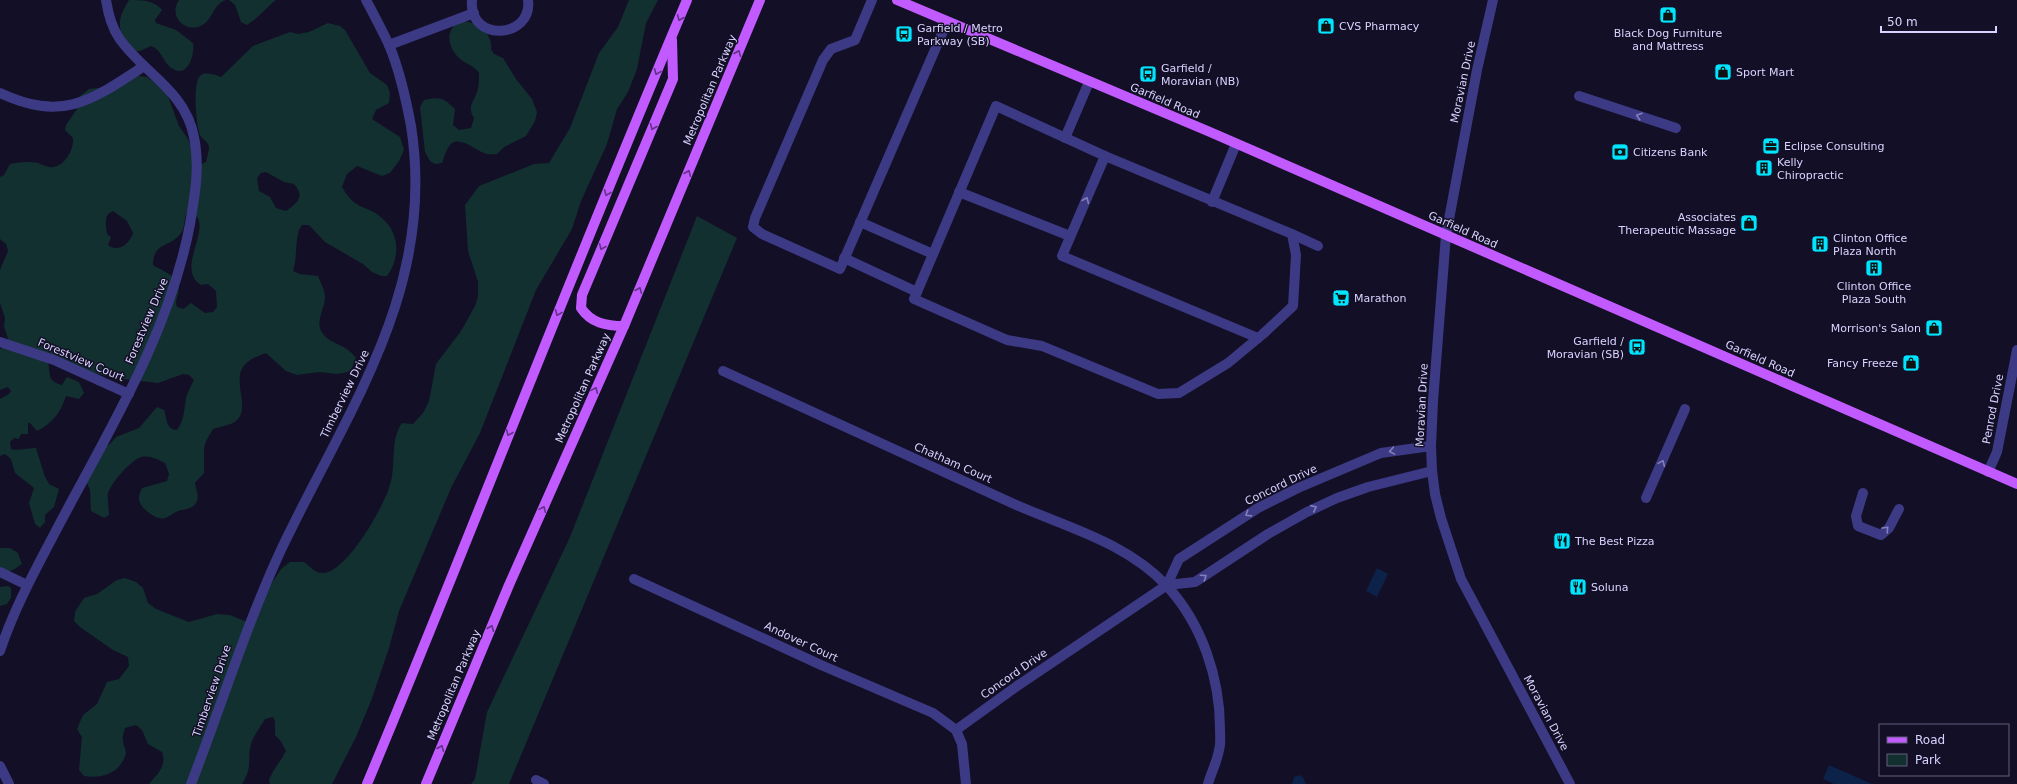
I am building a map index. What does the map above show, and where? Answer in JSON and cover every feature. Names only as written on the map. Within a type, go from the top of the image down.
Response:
[{"type":"main road","points":[[367,784],[434,623],[536,366],[687,0]]},
{"type":"main road","name":"Metropolitan Parkway","points":[[426,784],[506,592],[624,326],[760,0]]},
{"type":"main road","name":"Garfield Road","points":[[897,0],[1236,144],[2017,484]]},
{"type":"main road","points":[[624,326],[601,324],[592,320],[581,308],[582,295],[673,79],[672,36]]},
{"type":"street","name":"Forestview Drive","points":[[0,651],[27,585],[129,394],[169,305],[180,271],[195,199],[198,162],[188,115],[173,93],[144,66],[118,37],[111,24],[106,0]]},
{"type":"street","name":"Timberview Drive","points":[[191,784],[242,641],[280,553],[380,352],[406,270],[414,225],[417,176],[407,104],[389,45],[366,0]]},
{"type":"street","points":[[472,0],[474,13],[483,26],[497,31],[512,29],[523,19],[527,12],[528,0]]},
{"type":"street","points":[[872,0],[855,40],[831,49],[822,60],[755,218],[753,227],[762,234],[840,269],[947,22]]},
{"type":"street","name":"Moravian Drive","points":[[1493,0],[1477,70],[1446,235],[1431,446],[1432,471],[1435,494],[1441,518],[1461,579],[1570,784]]},
{"type":"street","points":[[389,45],[474,13]]},
{"type":"street","points":[[0,93],[33,106],[51,108],[71,105],[107,90],[144,66]]},
{"type":"street","points":[[1065,138],[1089,82]]},
{"type":"street","points":[[1579,96],[1676,128]]},
{"type":"street","points":[[1292,234],[1296,255],[1292,306],[1258,338],[1228,363],[1179,393],[1158,394],[1042,346],[1007,340],[914,299],[996,106],[1105,156],[1212,202],[1292,234],[1318,246]]},
{"type":"street","points":[[1212,202],[1236,144]]},
{"type":"street","points":[[1105,156],[1062,256],[1258,338]]},
{"type":"street","points":[[959,192],[1070,236]]},
{"type":"street","points":[[860,222],[933,254]]},
{"type":"street","points":[[844,258],[917,292]]},
{"type":"street","name":"Forestview Court","points":[[0,342],[54,360],[129,394]]},
{"type":"street","name":"Penrod Drive","points":[[1988,472],[1997,452],[2017,350]]},
{"type":"street","name":"Chatham Court","points":[[723,371],[1030,510],[1098,537],[1148,568],[1167,586],[1185,609],[1203,644],[1216,681],[1220,714],[1220,749],[1208,784]]},
{"type":"street","points":[[1646,498],[1685,409]]},
{"type":"street","name":"Concord Drive","points":[[1167,586],[1179,559],[1258,508],[1298,488],[1381,453],[1431,446]]},
{"type":"street","name":"Concord Drive","points":[[956,730],[1017,686],[1167,586],[1195,582],[1275,530],[1306,512],[1337,498],[1368,487],[1432,471]]},
{"type":"street","points":[[1863,493],[1856,516],[1858,526],[1881,535],[1889,528],[1900,508]]},
{"type":"street","points":[[0,572],[27,585]]},
{"type":"street","name":"Andover Court","points":[[634,579],[821,665],[933,713],[956,730]]},
{"type":"street","points":[[956,730],[962,744],[966,784]]},
{"type":"street","points":[[0,766],[9,784]]},
{"type":"green space","points":[[129,0],[151,2],[155,4],[162,10],[155,20],[156,23],[176,30],[193,43],[192,58],[184,70],[175,70],[167,64],[155,48],[151,46],[140,51],[132,51],[121,32],[120,27],[122,15]]},
{"type":"green space","points":[[179,0],[226,0],[218,5],[207,22],[198,27],[192,28],[182,24],[176,16],[176,5]]},
{"type":"green space","points":[[229,0],[276,0],[247,25],[241,22],[235,5]]},
{"type":"green space","points":[[629,0],[658,0],[646,23],[637,69],[628,92],[617,109],[607,144],[581,201],[572,229],[536,290],[480,433],[451,488],[399,611],[389,648],[371,701],[356,737],[332,784],[270,784],[269,780],[286,751],[280,740],[275,735],[275,722],[273,717],[265,719],[252,741],[250,747],[248,772],[242,784],[149,784],[162,766],[162,752],[148,744],[142,730],[136,725],[125,728],[123,734],[123,744],[126,753],[120,765],[115,770],[104,775],[91,777],[84,776],[79,770],[82,737],[77,729],[83,715],[97,704],[107,682],[119,679],[129,666],[128,657],[113,650],[80,627],[74,621],[75,612],[84,598],[97,594],[117,580],[125,578],[136,582],[143,588],[148,603],[156,609],[189,622],[217,614],[230,615],[247,622],[281,569],[290,562],[304,562],[316,571],[324,573],[333,569],[343,561],[363,537],[385,498],[393,472],[394,446],[398,430],[402,423],[413,424],[423,413],[429,401],[436,364],[461,331],[475,306],[478,296],[478,282],[468,251],[465,205],[479,186],[534,164],[549,163],[570,128],[599,53],[618,27]]},
{"type":"green space","points":[[460,21],[477,25],[486,33],[489,37],[491,49],[494,54],[503,58],[516,79],[532,99],[537,112],[535,121],[526,136],[504,147],[497,154],[486,154],[466,143],[456,142],[451,143],[442,163],[435,164],[430,161],[425,152],[420,107],[424,100],[437,98],[444,100],[451,105],[455,109],[453,125],[459,130],[471,128],[474,118],[471,111],[471,105],[478,90],[479,73],[475,68],[459,58],[452,48],[449,38],[452,29]]},
{"type":"green space","points":[[328,23],[340,26],[345,30],[370,73],[387,85],[390,93],[389,103],[376,110],[372,119],[400,137],[404,150],[399,161],[390,173],[382,176],[357,166],[347,174],[342,187],[352,201],[377,214],[389,225],[393,232],[396,254],[387,276],[381,276],[372,272],[363,264],[325,242],[309,225],[302,225],[298,234],[293,271],[300,274],[318,276],[325,294],[325,302],[319,321],[321,330],[331,341],[352,353],[356,358],[352,368],[348,372],[337,374],[319,372],[297,375],[286,371],[266,353],[249,361],[243,367],[240,375],[242,400],[241,415],[236,421],[228,425],[213,429],[206,441],[204,448],[204,473],[195,483],[198,496],[195,504],[190,508],[176,512],[164,518],[156,517],[149,513],[139,500],[139,495],[142,488],[167,481],[169,474],[165,463],[153,458],[141,457],[122,472],[113,483],[108,493],[109,515],[104,518],[91,511],[90,490],[87,483],[102,449],[110,444],[116,437],[139,428],[157,407],[164,410],[169,426],[177,430],[182,419],[187,394],[194,380],[189,375],[183,374],[158,383],[114,378],[40,359],[48,363],[50,377],[54,382],[62,385],[67,377],[79,382],[84,393],[79,399],[66,396],[59,412],[47,425],[37,431],[30,423],[28,423],[28,434],[21,434],[19,439],[14,438],[10,442],[11,449],[13,450],[36,448],[45,477],[49,484],[59,489],[54,507],[45,515],[45,522],[40,528],[35,524],[29,503],[34,488],[15,473],[11,459],[5,454],[0,456],[0,399],[9,394],[11,391],[8,387],[0,390],[0,349],[6,347],[8,339],[4,326],[5,318],[0,303],[0,270],[8,251],[6,244],[0,239],[0,177],[4,175],[10,164],[32,162],[51,167],[61,164],[68,156],[72,147],[73,138],[65,130],[66,125],[77,109],[77,103],[80,96],[89,89],[108,89],[133,75],[147,77],[166,91],[179,126],[188,139],[197,166],[206,162],[209,147],[208,143],[200,135],[197,122],[196,86],[201,75],[208,73],[221,77],[253,46],[290,32],[298,34],[309,32]],"holes":[[[266,172],[284,182],[294,184],[299,192],[299,199],[297,202],[286,211],[276,208],[270,197],[259,191],[257,178],[261,173]],[[113,211],[127,221],[133,233],[129,241],[120,248],[108,245],[111,237],[107,234],[106,218]],[[190,211],[197,217],[200,226],[191,268],[194,277],[201,285],[208,284],[216,291],[217,307],[213,312],[205,313],[191,303],[183,309],[177,307],[176,302],[179,288],[176,280],[169,274],[153,265],[156,252],[177,238],[181,233],[187,212]]]},
{"type":"green space","points":[[697,216],[737,238],[509,784],[471,784],[475,779],[487,712],[570,537]]},
{"type":"green space","points":[[0,548],[10,548],[18,553],[22,564],[13,570],[6,572],[0,569]]},
{"type":"green space","points":[[8,586],[11,588],[11,598],[7,604],[0,606],[0,587]]},
{"type":"water","points":[[1377,568],[1388,574],[1377,597],[1366,591]]},
{"type":"water","points":[[1829,765],[1872,784],[1834,784],[1823,779]]},
{"type":"water","points":[[1299,775],[1303,777],[1306,784],[1292,784],[1294,777]]},
{"type":"place","name":"Black Dog Furniture and Mattress","points":[[1668,15]]},
{"type":"place","name":"CVS Pharmacy","points":[[1326,26]]},
{"type":"place","name":"Garfield / Metro Parkway (SB)","points":[[904,34]]},
{"type":"place","name":"Sport Mart","points":[[1723,72]]},
{"type":"place","name":"Garfield / Moravian (NB)","points":[[1148,74]]},
{"type":"place","name":"Eclipse Consulting","points":[[1771,146]]},
{"type":"place","name":"Citizens Bank","points":[[1620,152]]},
{"type":"place","name":"Kelly Chiropractic","points":[[1764,168]]},
{"type":"place","name":"Associates Therapeutic Massage","points":[[1749,223]]},
{"type":"place","name":"Clinton Office Plaza North","points":[[1820,244]]},
{"type":"place","name":"Clinton Office Plaza South","points":[[1874,268]]},
{"type":"place","name":"Marathon","points":[[1341,298]]},
{"type":"place","name":"Morrison's Salon","points":[[1934,328]]},
{"type":"place","name":"Garfield / Moravian (SB)","points":[[1637,347]]},
{"type":"place","name":"Fancy Freeze","points":[[1911,363]]},
{"type":"place","name":"The Best Pizza","points":[[1562,541]]},
{"type":"place","name":"Soluna","points":[[1578,587]]}]
